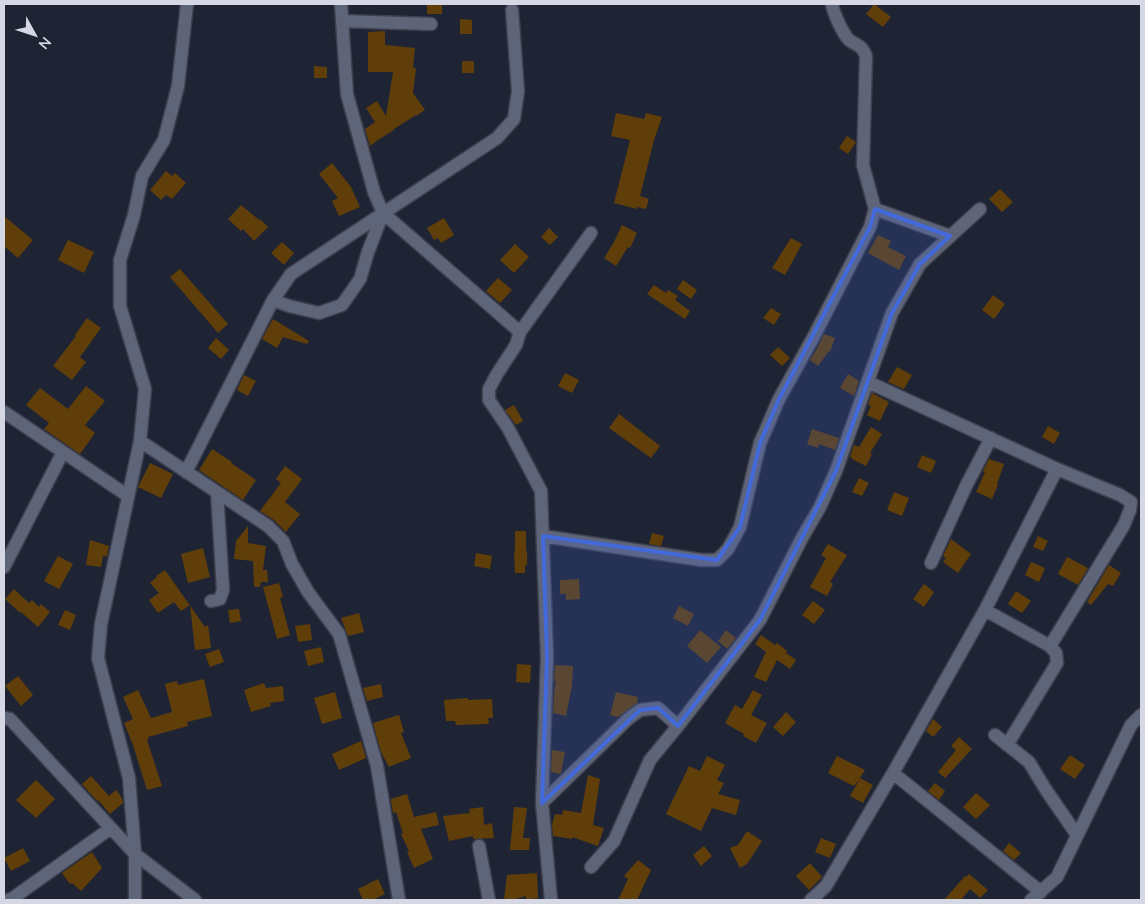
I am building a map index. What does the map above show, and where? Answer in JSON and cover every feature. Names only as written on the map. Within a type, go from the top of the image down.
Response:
[{"type":"street","points":[[134,900],[135,854],[129,778],[98,658],[101,624],[140,441],[145,389],[120,306],[120,260],[134,215],[142,176],[164,140],[178,86],[187,4]]},
{"type":"street","points":[[341,4],[347,94],[374,192],[382,213],[520,332]]},
{"type":"street","points":[[543,536],[701,560],[717,560],[728,549],[740,527],[760,443],[779,398],[814,336],[870,227],[875,208],[863,165],[866,56],[862,47],[848,38],[833,11],[832,4]]},
{"type":"street","points":[[186,472],[273,300],[290,274],[497,138],[514,118],[518,91],[512,10]]},
{"type":"street","points":[[342,21],[431,24]]},
{"type":"street","points":[[875,208],[950,236]]},
{"type":"street","points":[[591,867],[614,841],[650,760],[760,620],[820,507],[836,471],[892,314],[920,264],[980,209]]},
{"type":"street","points":[[273,300],[319,313],[342,305],[360,280],[382,213]]},
{"type":"street","points":[[551,900],[542,803],[547,657],[541,491],[508,428],[489,400],[489,389],[516,345],[520,332],[591,233]]},
{"type":"street","points":[[868,382],[1057,469],[1120,495],[1131,502],[1124,525],[1050,646]]},
{"type":"street","points":[[4,412],[128,496]]},
{"type":"street","points":[[931,563],[966,486],[991,438]]},
{"type":"street","points":[[140,441],[268,526],[283,542],[292,564],[308,592],[339,634],[377,766],[399,900]]},
{"type":"street","points":[[4,567],[63,452]]},
{"type":"street","points":[[811,900],[826,886],[893,773],[985,610],[1057,469]]},
{"type":"street","points":[[211,600],[220,599],[223,590],[217,492]]},
{"type":"street","points":[[985,610],[1050,646],[1056,653],[1057,663],[1007,745]]},
{"type":"street","points":[[542,803],[628,719],[640,710],[658,708],[678,726]]},
{"type":"street","points":[[1031,900],[1057,877],[1131,725],[1141,715]]},
{"type":"street","points":[[4,718],[10,719],[135,854],[195,900]]},
{"type":"street","points":[[995,735],[1029,762],[1077,835]]},
{"type":"street","points":[[893,773],[1041,892]]},
{"type":"street","points":[[8,900],[111,828]]},
{"type":"street","points":[[479,846],[489,900]]},
{"type":"highlighted area","points":[[875,209],[950,236],[920,264],[892,313],[836,471],[760,620],[678,726],[658,708],[640,710],[542,803],[547,657],[543,536],[717,560],[740,527],[760,443],[779,399],[870,227]]},
{"type":"building","points":[[427,4],[442,4],[442,14],[427,14]]},
{"type":"building","points":[[874,4],[891,17],[883,27],[866,14]]},
{"type":"building","points":[[460,19],[472,20],[472,34],[460,34]]},
{"type":"building","points":[[385,31],[385,45],[415,48],[413,68],[416,68],[413,93],[425,110],[370,146],[365,129],[375,122],[366,108],[377,101],[386,116],[393,72],[368,72],[368,32]]},
{"type":"building","points":[[462,61],[474,61],[474,73],[462,73]]},
{"type":"building","points":[[314,66],[327,67],[327,78],[314,78]]},
{"type":"building","points":[[616,113],[644,119],[646,113],[662,117],[654,140],[640,196],[649,199],[646,209],[637,207],[637,209],[614,203],[630,140],[611,136]]},
{"type":"building","points":[[847,136],[856,142],[848,154],[839,148]]},
{"type":"building","points":[[332,163],[351,187],[360,207],[339,216],[332,201],[338,198],[319,174]]},
{"type":"building","points":[[166,171],[172,176],[175,173],[186,183],[172,199],[166,195],[161,200],[150,190]]},
{"type":"building","points":[[1000,189],[1013,202],[1002,212],[989,199]]},
{"type":"building","points":[[241,205],[268,227],[254,241],[243,229],[241,231],[228,219]]},
{"type":"building","points":[[4,216],[33,240],[18,258],[4,246]]},
{"type":"building","points":[[444,218],[454,235],[441,243],[438,238],[434,240],[427,228]]},
{"type":"building","points":[[622,225],[637,233],[630,248],[628,247],[616,266],[604,258]]},
{"type":"building","points":[[549,228],[558,237],[550,245],[541,237]]},
{"type":"building","points":[[878,235],[891,241],[888,247],[906,256],[899,270],[868,253]]},
{"type":"building","points":[[791,238],[802,244],[785,275],[772,268]]},
{"type":"building","points":[[68,240],[94,252],[84,273],[58,260]]},
{"type":"building","points":[[282,242],[294,253],[284,265],[271,253]]},
{"type":"building","points":[[515,244],[529,257],[514,273],[500,260]]},
{"type":"building","points":[[180,269],[228,324],[218,333],[170,277]]},
{"type":"building","points":[[498,278],[512,290],[500,303],[486,291]]},
{"type":"building","points":[[683,280],[697,290],[691,299],[677,289]]},
{"type":"building","points":[[654,285],[666,293],[668,290],[678,296],[675,300],[690,311],[685,319],[647,294]]},
{"type":"building","points":[[993,295],[1005,304],[994,319],[982,310]]},
{"type":"building","points":[[771,308],[781,314],[774,325],[763,318]]},
{"type":"building","points":[[87,318],[101,328],[80,357],[86,362],[72,380],[53,366]]},
{"type":"building","points":[[273,319],[309,341],[307,344],[283,337],[277,348],[262,339]]},
{"type":"building","points":[[824,334],[835,338],[830,352],[818,366],[810,360]]},
{"type":"building","points":[[216,338],[229,350],[221,359],[208,348]]},
{"type":"building","points":[[778,347],[790,358],[782,366],[770,355]]},
{"type":"building","points":[[897,367],[912,375],[904,389],[888,382]]},
{"type":"building","points":[[565,373],[579,380],[572,393],[558,386]]},
{"type":"building","points":[[848,374],[859,381],[854,396],[840,388]]},
{"type":"building","points":[[244,375],[256,381],[248,396],[237,390]]},
{"type":"building","points":[[86,386],[105,401],[85,425],[95,433],[80,454],[44,429],[49,423],[26,405],[40,388],[68,409]]},
{"type":"building","points":[[872,393],[889,402],[880,421],[867,415],[871,406],[868,405]]},
{"type":"building","points":[[514,405],[523,421],[516,425],[505,410]]},
{"type":"building","points":[[619,414],[660,446],[651,458],[609,428]]},
{"type":"building","points":[[1048,426],[1060,433],[1054,444],[1042,437]]},
{"type":"building","points":[[871,427],[882,434],[870,453],[872,454],[866,466],[850,457],[854,445],[859,447]]},
{"type":"building","points":[[812,429],[839,438],[835,450],[819,444],[818,448],[807,444]]},
{"type":"building","points":[[212,449],[256,480],[243,500],[199,470]]},
{"type":"building","points":[[922,455],[936,461],[931,473],[917,467]]},
{"type":"building","points":[[989,459],[1004,464],[992,499],[976,492]]},
{"type":"building","points":[[150,463],[173,474],[161,498],[138,487]]},
{"type":"building","points":[[285,466],[302,479],[285,502],[300,514],[286,532],[274,520],[260,511],[281,483],[276,479]]},
{"type":"building","points":[[859,478],[869,483],[862,496],[852,492]]},
{"type":"building","points":[[894,492],[909,498],[902,516],[887,510]]},
{"type":"building","points":[[248,526],[248,543],[266,546],[263,570],[267,570],[268,582],[261,582],[260,587],[254,587],[253,561],[234,559],[236,541]]},
{"type":"building","points":[[515,531],[526,531],[527,565],[525,565],[525,573],[515,573]]},
{"type":"building","points":[[652,533],[664,536],[661,546],[649,544]]},
{"type":"building","points":[[1038,536],[1048,541],[1043,551],[1033,547]]},
{"type":"building","points":[[951,539],[971,554],[958,573],[943,562],[946,558],[943,556]]},
{"type":"building","points":[[90,540],[109,546],[107,556],[103,556],[101,567],[86,565]]},
{"type":"building","points":[[828,544],[847,555],[830,582],[833,584],[827,596],[810,587],[826,558],[821,555]]},
{"type":"building","points":[[203,548],[210,577],[188,583],[181,554]]},
{"type":"building","points":[[476,553],[492,556],[490,569],[474,566]]},
{"type":"building","points":[[58,556],[73,564],[59,589],[44,581]]},
{"type":"building","points":[[1067,557],[1088,568],[1078,585],[1058,574]]},
{"type":"building","points":[[1031,562],[1045,568],[1039,582],[1025,575]]},
{"type":"building","points":[[1109,565],[1121,573],[1113,586],[1108,584],[1091,605],[1087,602]]},
{"type":"building","points":[[165,570],[190,605],[181,611],[174,602],[158,613],[149,600],[159,593],[150,583]]},
{"type":"building","points":[[579,579],[580,599],[566,600],[566,594],[560,594],[560,580]]},
{"type":"building","points":[[279,583],[283,597],[280,598],[290,635],[277,639],[263,587]]},
{"type":"building","points":[[924,584],[934,592],[924,607],[913,599]]},
{"type":"building","points":[[14,589],[29,603],[32,600],[39,607],[41,604],[50,612],[38,627],[5,599]]},
{"type":"building","points":[[1016,591],[1031,601],[1022,613],[1008,604]]},
{"type":"building","points":[[813,601],[825,610],[814,624],[802,615]]},
{"type":"building","points":[[190,606],[205,627],[208,625],[211,648],[195,650]]},
{"type":"building","points":[[679,606],[694,614],[688,626],[673,618]]},
{"type":"building","points":[[239,609],[241,621],[230,623],[228,610]]},
{"type":"building","points":[[65,610],[76,615],[70,630],[58,625]]},
{"type":"building","points":[[359,613],[364,632],[348,636],[341,618]]},
{"type":"building","points":[[310,624],[312,640],[298,642],[295,626]]},
{"type":"building","points":[[700,630],[721,647],[707,663],[687,646]]},
{"type":"building","points":[[726,630],[736,638],[727,649],[718,641]]},
{"type":"building","points":[[761,635],[775,645],[777,643],[796,660],[790,669],[777,660],[766,682],[754,677],[766,652],[755,644]]},
{"type":"building","points":[[321,647],[324,662],[308,666],[304,651]]},
{"type":"building","points":[[219,649],[224,662],[210,667],[205,654]]},
{"type":"building","points":[[517,664],[531,665],[530,683],[516,682]]},
{"type":"building","points":[[555,665],[573,666],[572,686],[566,716],[553,713],[556,681],[554,681]]},
{"type":"building","points":[[18,676],[33,695],[21,706],[5,686]]},
{"type":"building","points":[[204,679],[212,716],[187,722],[188,726],[148,737],[149,739],[147,740],[162,786],[147,790],[124,723],[133,719],[123,697],[138,690],[151,718],[172,712],[165,684],[177,681],[178,685]]},
{"type":"building","points":[[264,683],[266,688],[283,686],[284,701],[270,703],[271,706],[251,712],[244,690]]},
{"type":"building","points":[[381,684],[383,697],[367,701],[363,688]]},
{"type":"building","points":[[753,690],[762,695],[751,715],[767,723],[756,743],[725,723],[735,705],[742,709]]},
{"type":"building","points":[[335,692],[342,718],[322,724],[314,698]]},
{"type":"building","points":[[616,692],[638,697],[637,703],[618,717],[610,715]]},
{"type":"building","points":[[468,698],[468,700],[492,699],[493,718],[488,718],[489,724],[456,725],[455,721],[446,721],[444,700]]},
{"type":"building","points":[[786,712],[796,722],[783,736],[773,727]]},
{"type":"building","points":[[399,715],[404,732],[401,733],[411,758],[389,767],[381,752],[373,723]]},
{"type":"building","points":[[933,719],[942,727],[933,737],[926,731]]},
{"type":"building","points":[[959,737],[972,749],[945,778],[938,772],[956,750],[951,746]]},
{"type":"building","points":[[361,741],[366,758],[339,770],[332,754]]},
{"type":"building","points":[[552,750],[565,752],[560,774],[551,772]]},
{"type":"building","points":[[1070,755],[1085,765],[1075,779],[1060,769]]},
{"type":"building","points":[[707,756],[725,765],[717,780],[724,783],[718,794],[740,800],[736,815],[712,808],[701,831],[666,814],[689,766],[700,771]]},
{"type":"building","points":[[837,756],[865,770],[860,778],[873,785],[863,803],[850,796],[860,779],[854,786],[828,773]]},
{"type":"building","points":[[588,775],[600,779],[593,825],[604,828],[598,846],[572,837],[572,839],[553,836],[552,825],[555,814],[562,815],[563,810],[581,813]]},
{"type":"building","points":[[91,776],[109,796],[116,790],[122,798],[123,803],[110,814],[82,784]]},
{"type":"building","points":[[36,780],[55,799],[36,818],[16,800]]},
{"type":"building","points":[[935,783],[945,791],[939,800],[928,791]]},
{"type":"building","points":[[976,793],[990,805],[976,819],[963,807]]},
{"type":"building","points":[[407,794],[414,817],[436,812],[439,825],[421,829],[433,859],[414,868],[401,834],[403,833],[396,812],[393,813],[391,801],[391,799]]},
{"type":"building","points":[[483,807],[484,825],[492,823],[494,838],[473,839],[473,836],[449,841],[443,816],[470,813],[469,809]]},
{"type":"building","points":[[514,807],[527,808],[523,838],[530,838],[529,850],[510,850]]},
{"type":"building","points":[[747,831],[762,841],[747,864],[740,868],[730,848],[738,845]]},
{"type":"building","points":[[821,838],[836,844],[830,858],[815,852]]},
{"type":"building","points":[[1009,843],[1021,853],[1014,860],[1003,851]]},
{"type":"building","points":[[704,846],[712,856],[701,866],[693,855]]},
{"type":"building","points":[[23,848],[30,861],[11,871],[4,858]]},
{"type":"building","points":[[92,852],[102,868],[81,891],[72,883],[70,884],[62,873]]},
{"type":"building","points":[[638,860],[651,870],[637,900],[618,900],[628,879],[624,876]]},
{"type":"building","points":[[810,863],[822,877],[809,890],[796,876]]},
{"type":"building","points":[[537,873],[538,898],[526,900],[526,896],[504,900],[507,875]]},
{"type":"building","points":[[969,874],[988,890],[980,898],[970,889],[961,900],[944,900],[965,876]]},
{"type":"building","points":[[378,879],[385,894],[373,900],[363,900],[358,889]]}]
